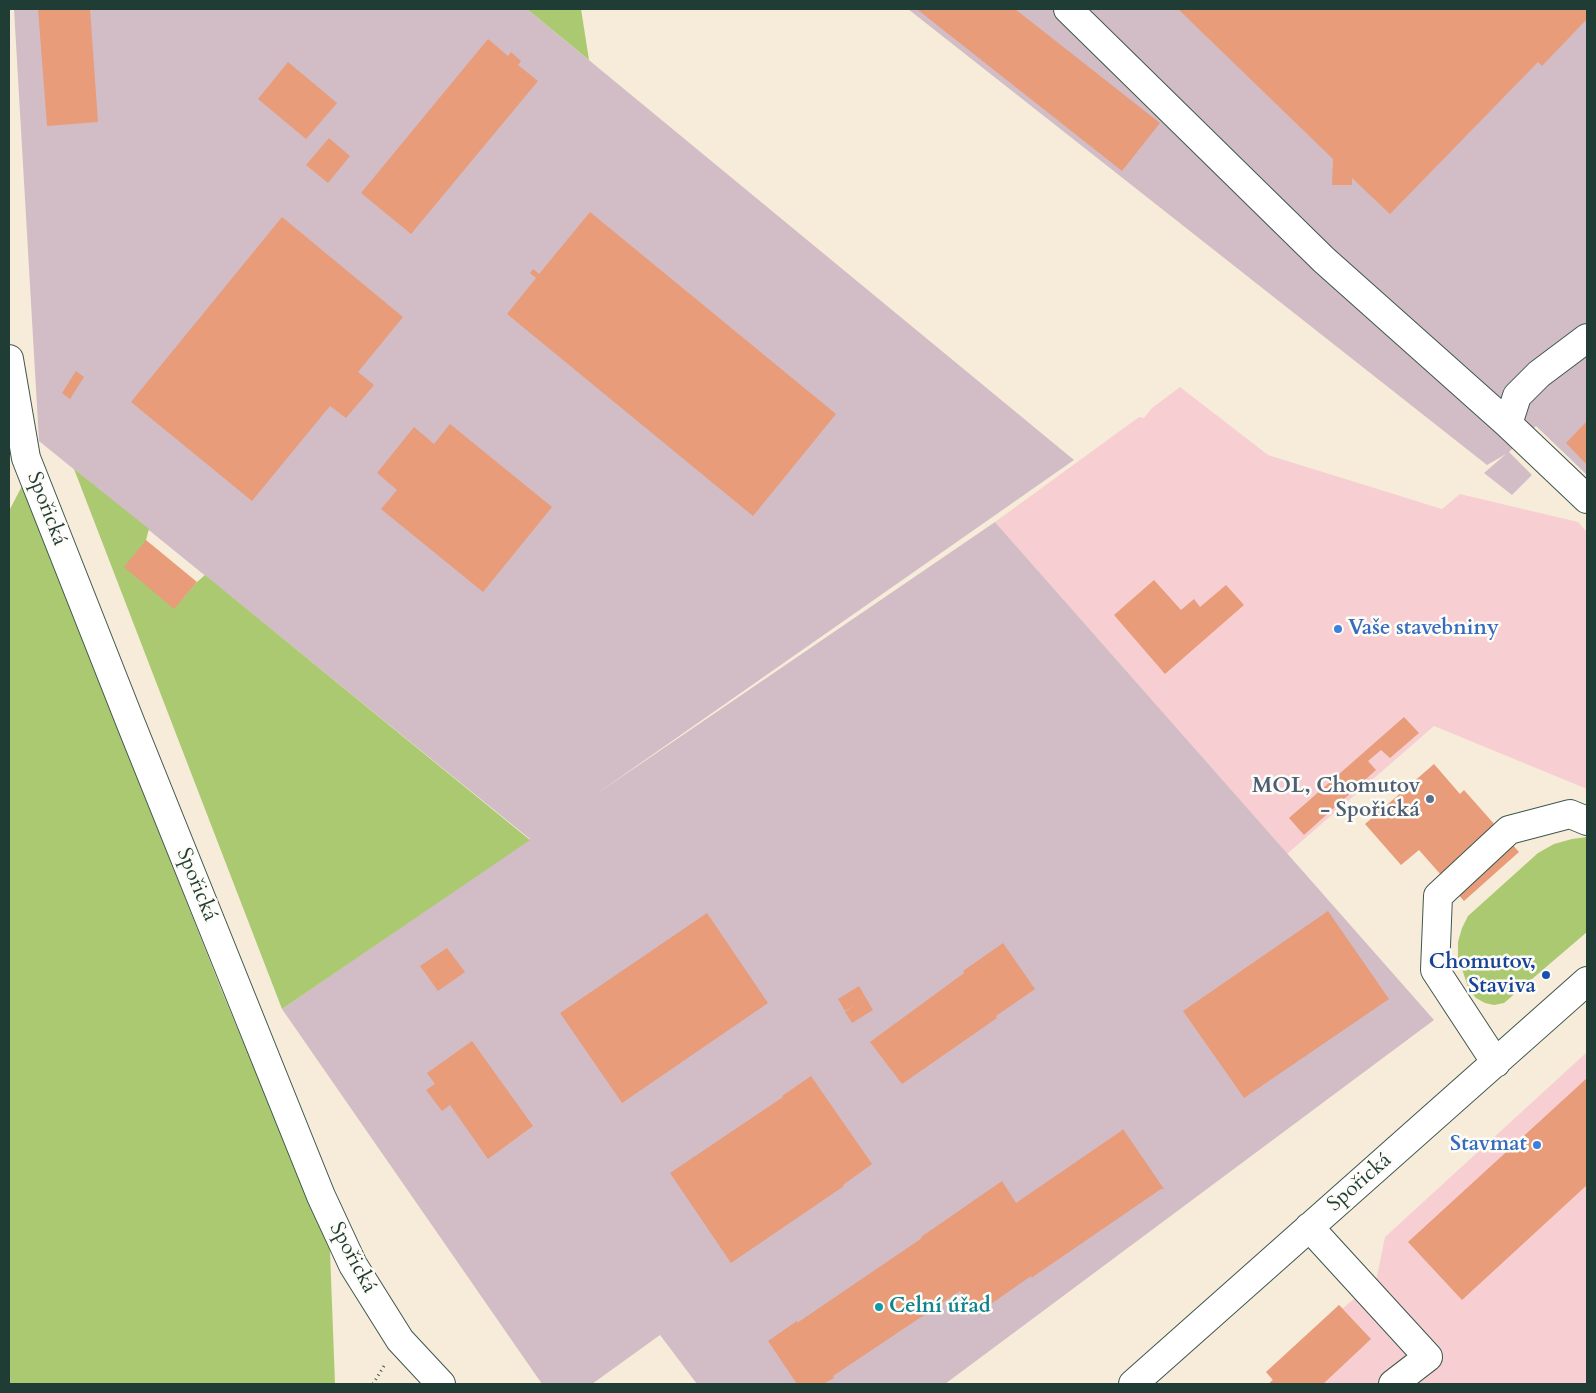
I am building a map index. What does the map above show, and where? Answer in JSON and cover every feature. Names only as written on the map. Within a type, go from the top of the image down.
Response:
[{"type":"street","points":[[1068,9],[1324,260],[1508,424],[1587,499]]},
{"type":"street","points":[[1508,424],[1517,396],[1539,374],[1587,338]]},
{"type":"street","name":"Spořická","points":[[9,359],[26,458],[321,1196],[352,1265],[400,1340],[441,1384]]},
{"type":"street","points":[[1496,1063],[1435,970],[1438,896],[1508,830],[1570,814],[1587,821]]},
{"type":"street","name":"Spořická","points":[[1133,1384],[1587,981]]},
{"type":"street","points":[[1309,1227],[1428,1357],[1394,1384]]},
{"type":"shaded area","points":[[14,9],[527,9],[1074,460],[592,797],[995,522],[1434,1020],[945,1384],[697,1384],[660,1335],[592,1384],[542,1384],[282,1009],[530,839],[39,441]]},
{"type":"shaded area","points":[[908,9],[1587,9],[1587,475],[1536,426],[1509,452],[1532,475],[1512,495],[1484,473],[1506,454],[1487,465]]},
{"type":"shaded area","name":"Vaše stavebniny","points":[[1180,387],[1268,455],[1442,509],[1460,494],[1578,522],[1587,532],[1587,789],[1434,726],[1287,854],[995,522],[1139,417],[1144,418],[1152,408]]},
{"type":"shaded area","name":"Stavmat","points":[[1587,1052],[1587,1384],[1270,1384],[1272,1379],[1266,1372],[1339,1305],[1343,1308],[1376,1281],[1385,1237]]},
{"type":"green space","points":[[527,9],[581,9],[589,60]]},
{"type":"green space","points":[[74,469],[149,529],[146,540],[174,608],[205,575],[530,840],[282,1009]]},
{"type":"green space","points":[[22,486],[221,989],[330,1251],[335,1384],[9,1384],[9,511]]},
{"type":"green space","points":[[1587,837],[1587,932],[1504,1003],[1494,1005],[1476,998],[1469,990],[1458,957],[1458,942],[1468,916],[1538,853],[1554,844]]},
{"type":"building","points":[[38,9],[90,9],[98,122],[47,126]]},
{"type":"building","points":[[919,9],[1015,9],[1160,123],[1122,171]]},
{"type":"building","points":[[1178,9],[1587,9],[1587,19],[1542,66],[1538,62],[1390,214],[1352,178],[1352,185],[1332,185],[1333,159]]},
{"type":"building","points":[[488,39],[508,56],[511,52],[521,61],[518,65],[538,81],[411,234],[361,193]]},
{"type":"building","points":[[288,62],[337,103],[306,139],[258,99]]},
{"type":"building","points":[[329,138],[350,156],[328,183],[306,165]]},
{"type":"building","points":[[590,212],[836,414],[753,516],[507,314],[536,278],[530,273],[533,269],[539,274]]},
{"type":"building","points":[[282,217],[403,317],[358,372],[374,385],[346,418],[330,406],[252,501],[131,402]]},
{"type":"building","points":[[76,371],[84,377],[70,399],[62,393]]},
{"type":"building","points":[[1587,421],[1587,465],[1566,443]]},
{"type":"building","points":[[450,424],[552,507],[483,592],[381,509],[397,490],[377,473],[414,427],[434,444]]},
{"type":"building","points":[[146,540],[197,582],[174,609],[124,567]]},
{"type":"building","points":[[1154,580],[1181,610],[1194,599],[1200,607],[1226,585],[1244,605],[1165,674],[1114,615]]},
{"type":"building","points":[[1404,717],[1419,733],[1390,758],[1381,750],[1368,761],[1376,770],[1304,835],[1289,818]]},
{"type":"building","points":[[1434,764],[1460,794],[1464,790],[1519,852],[1464,901],[1419,850],[1401,865],[1365,824]]},
{"type":"building","points":[[1328,911],[1389,999],[1244,1098],[1183,1011]]},
{"type":"building","points":[[707,913],[768,1003],[622,1103],[560,1013]]},
{"type":"building","points":[[1003,943],[1035,989],[996,1016],[997,1018],[902,1084],[870,1042]]},
{"type":"building","points":[[447,948],[465,972],[438,991],[420,966]]},
{"type":"building","points":[[859,986],[873,1010],[852,1023],[845,1012],[855,1005],[845,1011],[838,999]]},
{"type":"building","points":[[472,1041],[533,1126],[488,1159],[450,1105],[442,1111],[426,1090],[435,1084],[427,1073]]},
{"type":"building","points":[[811,1076],[872,1164],[844,1186],[731,1263],[670,1173]]},
{"type":"building","points":[[1587,1078],[1587,1185],[1462,1300],[1408,1242]]},
{"type":"building","points":[[1123,1129],[1164,1189],[1161,1189],[978,1313],[960,1291],[833,1376],[834,1378],[823,1384],[797,1384],[768,1341],[922,1238],[1002,1181],[1016,1203]]},
{"type":"building","points":[[1339,1305],[1371,1339],[1323,1384],[1268,1384],[1273,1380],[1266,1372]]},
{"type":"place","name":"Vaše stavebniny","points":[[1338,629]]},
{"type":"place","name":"MOL, Chomutov - Spořická","points":[[1430,799]]},
{"type":"place","name":"Chomutov, Staviva","points":[[1546,975]]},
{"type":"place","name":"Stavmat","points":[[1537,1145]]},
{"type":"place","name":"Celní úřad","points":[[879,1307]]}]
